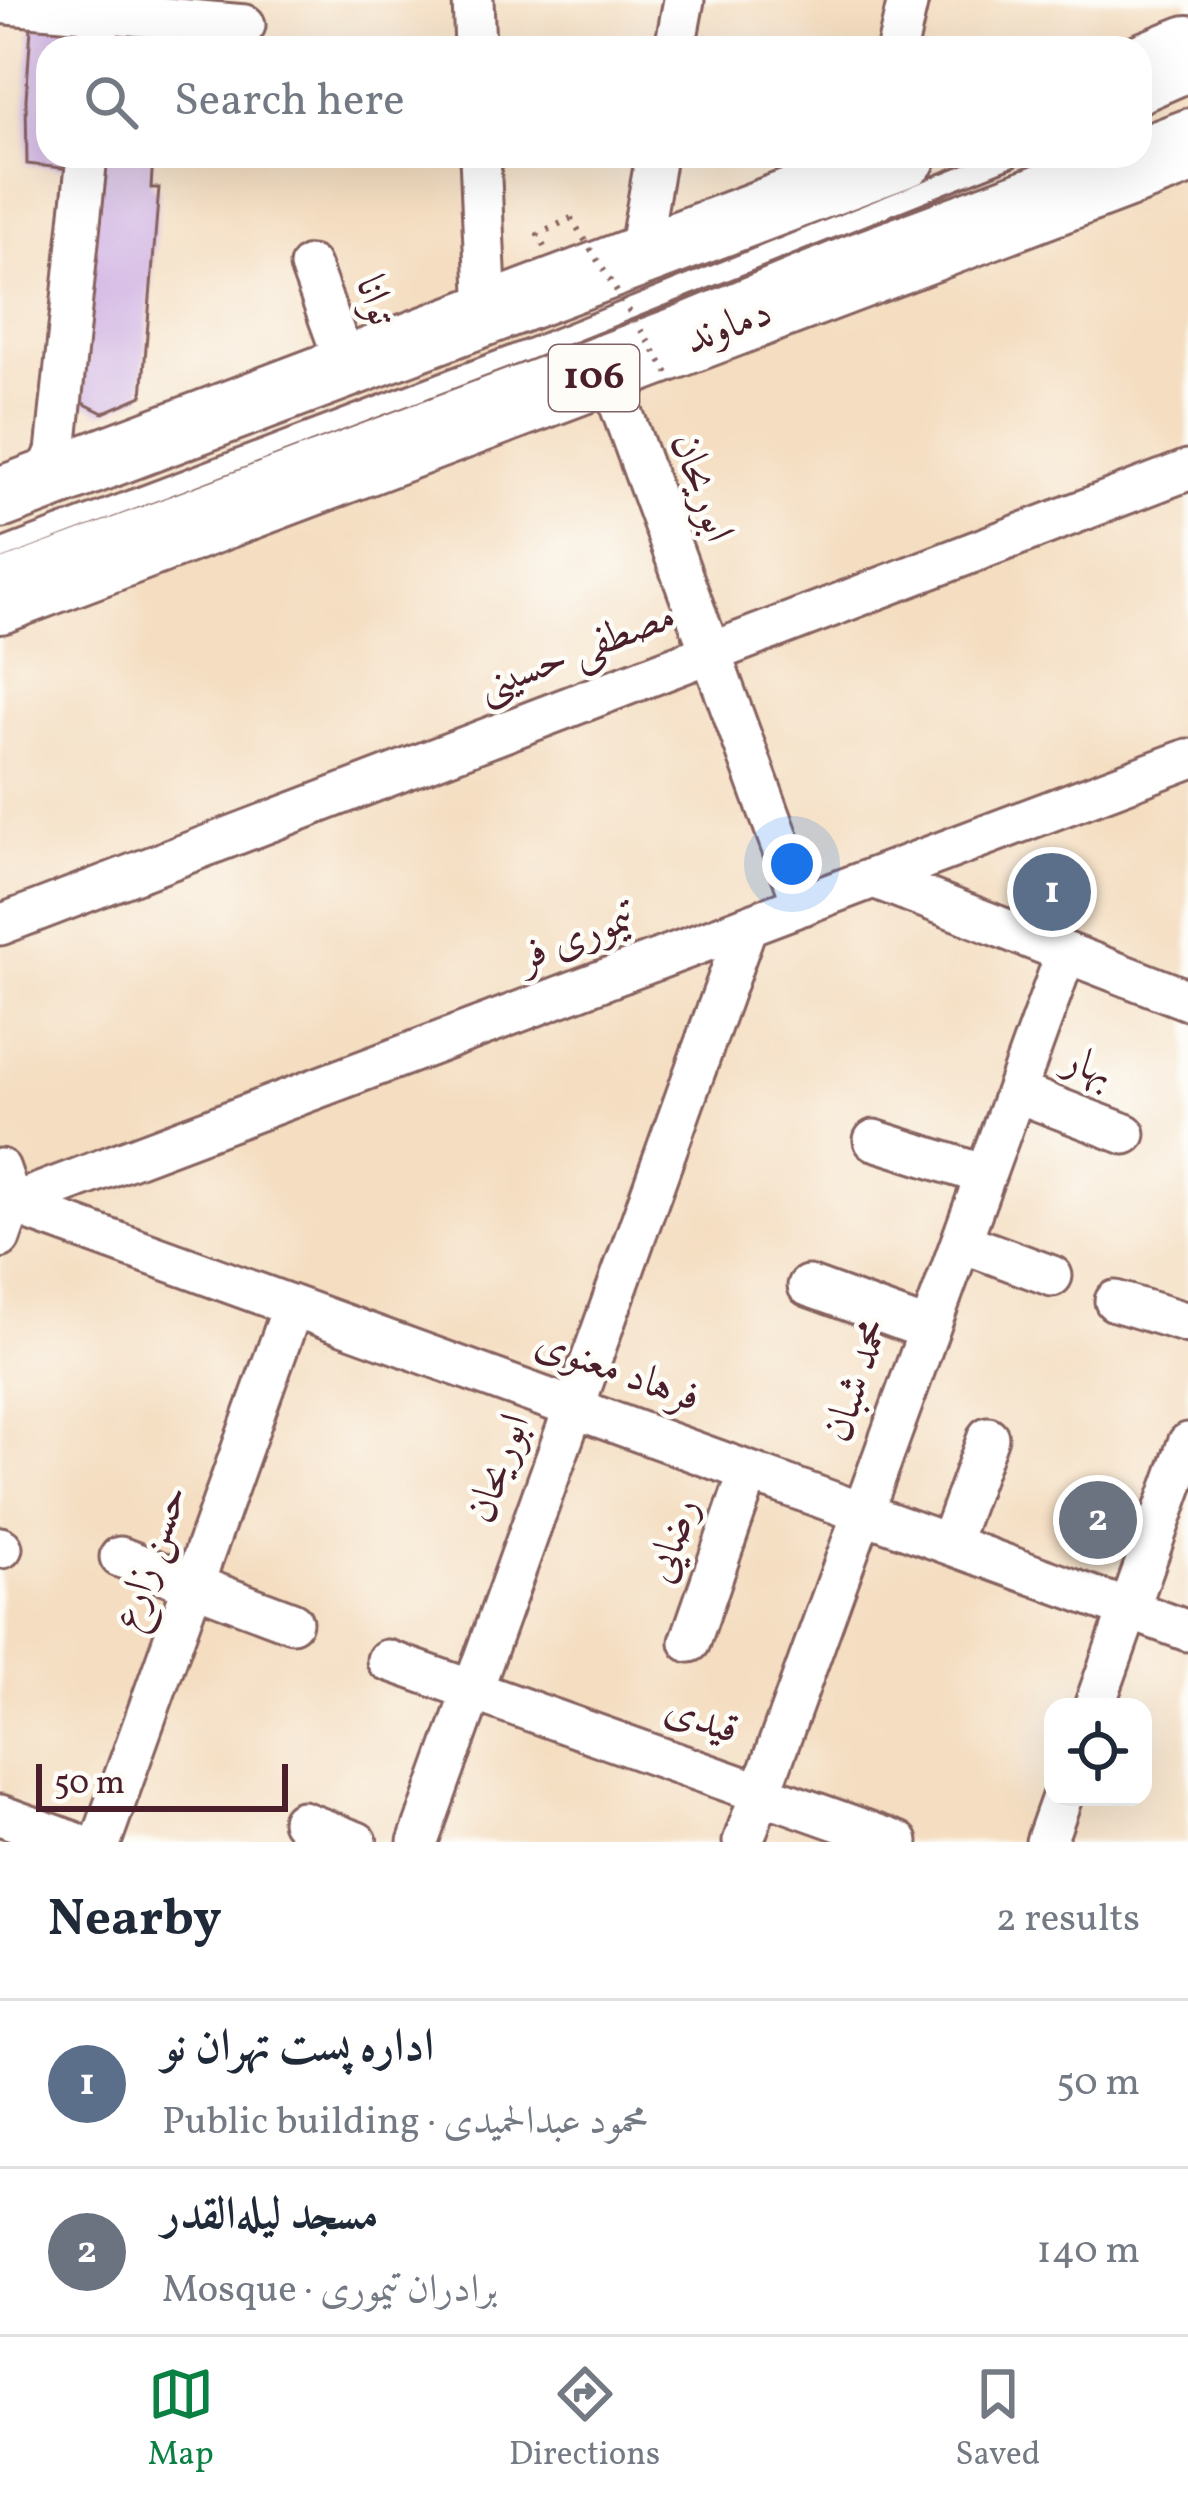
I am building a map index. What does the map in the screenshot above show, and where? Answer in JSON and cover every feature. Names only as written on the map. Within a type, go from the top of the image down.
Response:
[{"type":"main road","points":[[1152,60],[1188,46]]},
{"type":"main road","name":"دماوند","points":[[1152,168],[1188,154]]},
{"type":"main road","name":"106","points":[[12,493],[865,168]]},
{"type":"main road","name":"دماوند","points":[[0,603],[1151,168]]},
{"type":"street","points":[[473,0],[474,36]]},
{"type":"street","points":[[677,36],[684,0]]},
{"type":"street","points":[[900,36],[908,0]]},
{"type":"street","points":[[7,4],[100,20],[245,25]]},
{"type":"street","points":[[12,493],[47,470],[56,452],[86,168]]},
{"type":"street","points":[[481,168],[487,315]]},
{"type":"street","points":[[638,258],[654,168]]},
{"type":"street","name":"توانا","points":[[310,266],[347,368]]},
{"type":"street","name":"ابوریحان","points":[[608,373],[802,905]]},
{"type":"street","name":"مصطفی حسینی","points":[[0,926],[1188,470]]},
{"type":"street","name":"تیموری فر","points":[[3,1205],[1188,759]]},
{"type":"street","points":[[874,878],[1188,1000]]},
{"type":"street","name":"ابوریحان","points":[[418,1842],[747,926]]},
{"type":"street","name":"محمد شبان","points":[[743,1842],[1066,952]]},
{"type":"street","name":"بهار","points":[[1016,1092],[1125,1134]]},
{"type":"street","points":[[874,1140],[986,1175]]},
{"type":"street","name":"فرهاد معنوی","points":[[3,1205],[1188,1631]]},
{"type":"street","points":[[961,1242],[1052,1276]]},
{"type":"street","points":[[808,1286],[926,1329]]},
{"type":"street","points":[[1115,1301],[1188,1323]]},
{"type":"street","name":"حسن زارع","points":[[101,1842],[293,1306]]},
{"type":"street","points":[[949,1544],[988,1437]]},
{"type":"street","points":[[1097,1698],[1188,1443]]},
{"type":"street","name":"رضایی","points":[[690,1642],[749,1472]]},
{"type":"street","points":[[120,1557],[292,1622]]},
{"type":"street","name":"قیدی","points":[[387,1660],[898,1842]]},
{"type":"street","points":[[1046,1842],[1059,1806]]},
{"type":"street","points":[[0,1815],[74,1842]]},
{"type":"street","points":[[302,1821],[357,1842]]},
{"type":"lane","points":[[1152,99],[1188,83]]},
{"type":"lane","points":[[1152,132],[1188,118]]},
{"type":"lane","points":[[0,550],[527,350],[982,168]]},
{"type":"lane","points":[[0,570],[1055,168]]},
{"type":"path","points":[[538,235],[571,218],[674,383]]},
{"type":"building","points":[[32,14],[81,17],[86,36],[36,36],[36,165],[27,164]]},
{"type":"building","points":[[108,18],[162,23],[161,36],[106,36]]},
{"type":"building","points":[[94,168],[152,168],[151,188],[159,188],[142,396],[103,413],[71,397]]},
{"type":"place","name":"اداره پست تهران نو","points":[[1052,892]]},
{"type":"place","name":"مسجد لیله‌القدر","points":[[1098,1520]]}]
